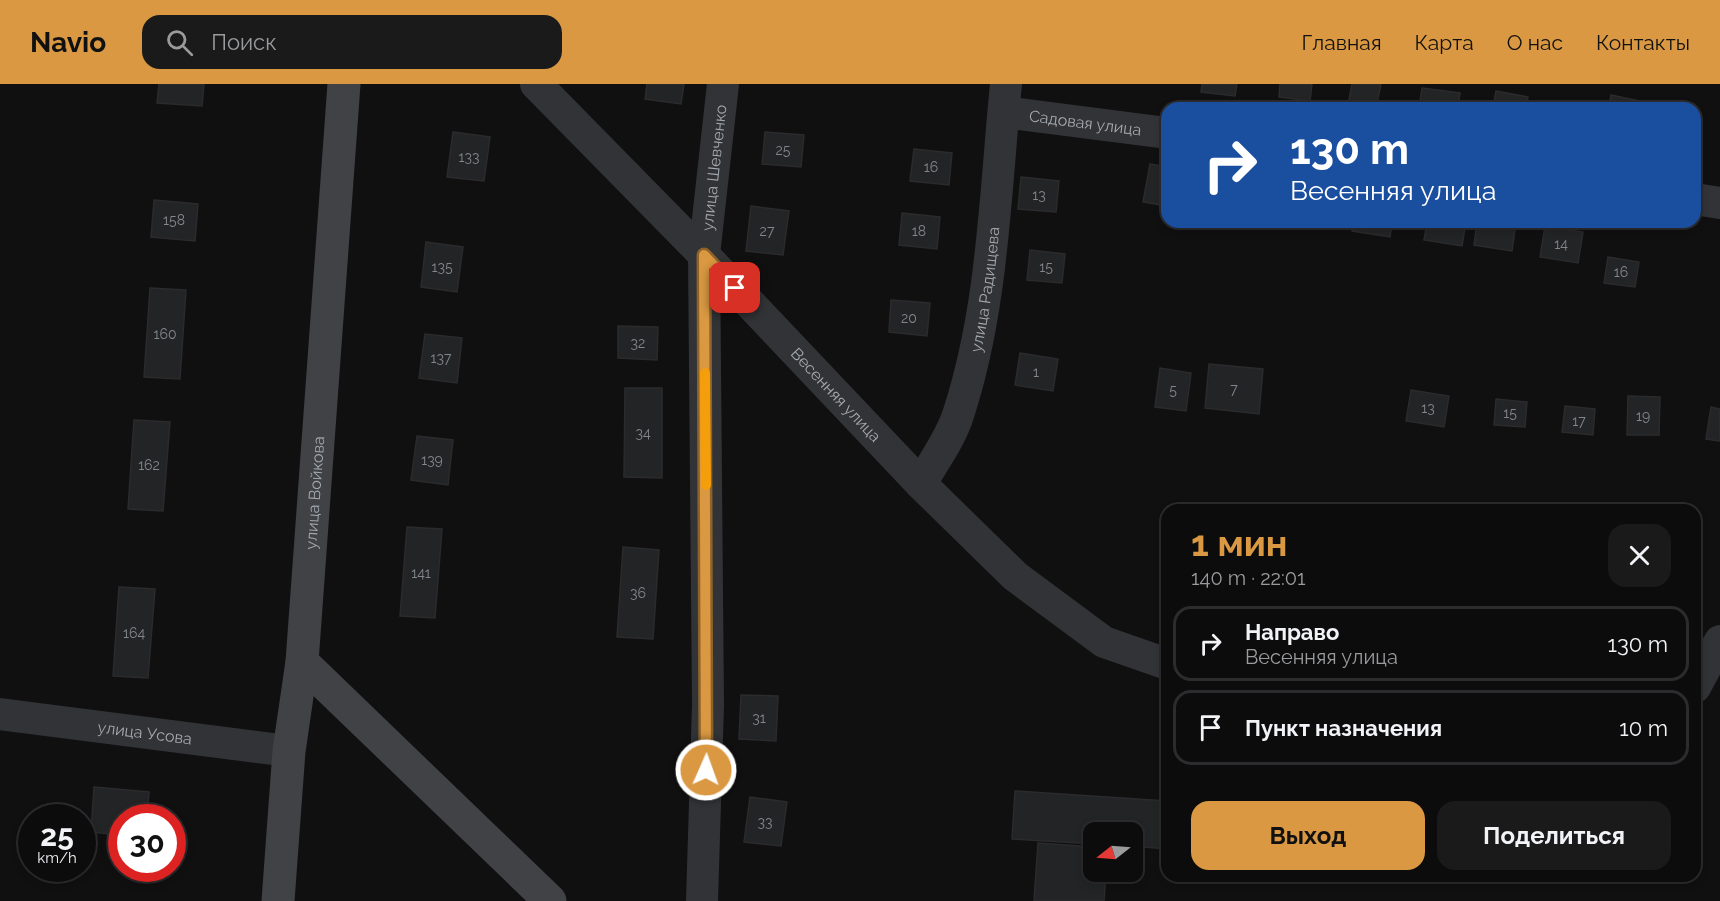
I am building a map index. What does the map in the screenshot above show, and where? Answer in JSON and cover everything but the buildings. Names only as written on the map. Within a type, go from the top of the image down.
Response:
[{"type":"main road","name":"улица Войкова","points":[[278,901],[289,751],[302,662],[344,84]]},
{"type":"main road","points":[[302,662],[550,901]]},
{"type":"street","name":"Весенняя улица","points":[[536,84],[704,255],[921,484],[1015,576],[1104,642],[1161,662]]},
{"type":"street","name":"улица Шевченко","points":[[702,901],[708,705],[704,255],[723,84]]},
{"type":"street","name":"Садовая улица","points":[[1005,98],[1161,132]]},
{"type":"street","name":"улица Радищева","points":[[921,484],[958,417],[970,371],[986,294],[1005,98]]},
{"type":"street","points":[[1701,200],[1720,203]]},
{"type":"street","points":[[1701,676],[1718,645]]},
{"type":"street","name":"улица Усова","points":[[0,714],[289,751]]},
{"type":"slow traffic","points":[[705,373],[706,485]]},
{"type":"route","points":[[706,770],[708,705],[704,255],[735,288]]}]
